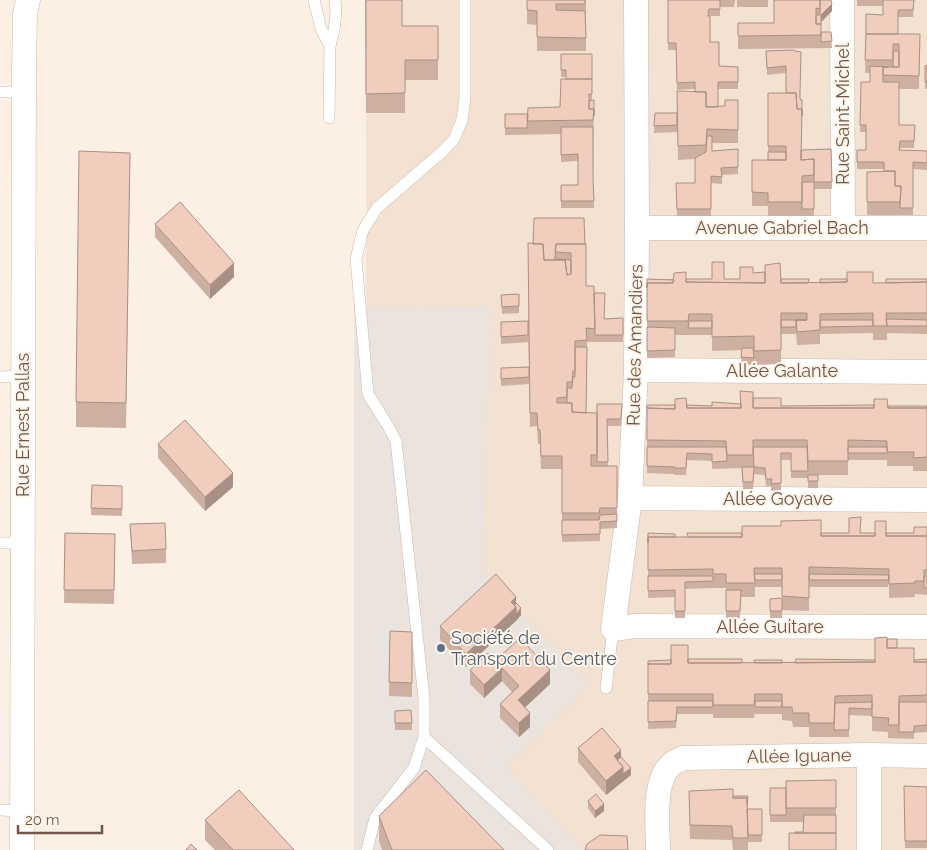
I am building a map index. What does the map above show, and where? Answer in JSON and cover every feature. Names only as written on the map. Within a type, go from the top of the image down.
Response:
[{"type":"street","name":"Rue Ernest Pallas","points":[[22,850],[11,811],[12,377],[24,92],[25,14],[28,0]]},
{"type":"street","name":"Rue des Amandiers","points":[[614,629],[630,498],[636,370],[636,0]]},
{"type":"street","name":"Rue Saint-Michel","points":[[842,0],[844,228]]},
{"type":"street","name":"Avenue Gabriel Bach","points":[[637,228],[927,228]]},
{"type":"street","name":"Allée Galante","points":[[636,370],[927,372]]},
{"type":"street","name":"Allée Goyave","points":[[630,498],[927,500]]},
{"type":"street","name":"Allée Guitare","points":[[614,629],[635,626],[927,627]]},
{"type":"street","points":[[868,850],[869,755]]},
{"type":"street","name":"Allée Iguane","points":[[658,850],[658,792],[661,780],[672,764],[683,758],[927,756]]},
{"type":"lane","points":[[314,0],[321,29],[330,46]]},
{"type":"lane","points":[[329,118],[330,46],[334,30],[335,0]]},
{"type":"lane","points":[[367,850],[375,818],[414,768],[424,737],[424,698],[396,441],[368,394],[356,259],[363,230],[377,208],[443,151],[454,139],[462,120],[466,97],[466,0]]},
{"type":"lane","points":[[0,92],[24,92]]},
{"type":"lane","name":"Rue des Amandiers","points":[[606,688],[614,629]]},
{"type":"lane","points":[[424,737],[548,850]]},
{"type":"shaded area","points":[[366,0],[927,0],[927,850],[367,850]]},
{"type":"shaded area","name":"Société de Transport du Centre","points":[[491,306],[482,570],[590,685],[506,767],[582,850],[354,850],[354,307]]},
{"type":"building","points":[[366,0],[402,0],[402,26],[438,26],[438,60],[405,60],[405,93],[366,94]]},
{"type":"building","points":[[527,0],[585,0],[585,4],[556,4],[556,10],[585,11],[586,38],[537,37],[537,11],[527,10]]},
{"type":"building","points":[[668,0],[720,0],[720,9],[709,9],[710,42],[719,42],[719,66],[738,67],[738,82],[718,82],[718,107],[706,107],[706,92],[695,92],[695,82],[677,83],[676,43],[668,43]]},
{"type":"building","points":[[774,0],[820,0],[820,9],[816,8],[816,24],[821,24],[821,35],[738,36],[738,23],[774,23]]},
{"type":"building","points":[[820,0],[831,0],[832,4],[821,15],[821,24],[816,24],[816,15],[820,15]]},
{"type":"building","points":[[883,0],[914,0],[913,10],[898,10],[898,34],[866,34],[866,14],[883,15]]},
{"type":"building","points":[[821,32],[831,32],[832,41],[821,42]]},
{"type":"building","points":[[866,34],[920,34],[919,76],[883,75],[883,67],[899,67],[899,44],[893,44],[893,60],[865,60]]},
{"type":"building","points":[[794,50],[801,52],[800,99],[802,100],[802,109],[797,109],[796,93],[786,93],[786,66],[767,68],[766,51]]},
{"type":"building","points":[[893,51],[899,51],[899,67],[893,67]]},
{"type":"building","points":[[561,54],[592,54],[592,79],[566,79],[566,70],[561,70]]},
{"type":"building","points":[[927,65],[927,82],[925,82],[925,66]]},
{"type":"building","points":[[870,66],[888,67],[883,67],[883,82],[899,82],[899,125],[915,125],[914,141],[900,141],[899,150],[927,151],[927,163],[913,162],[913,208],[900,208],[901,186],[895,186],[895,171],[884,171],[884,162],[857,162],[857,150],[866,150],[866,125],[860,125],[861,82],[870,82]]},
{"type":"building","points":[[561,79],[592,79],[589,109],[594,109],[593,120],[527,121],[528,108],[560,107]]},
{"type":"building","points":[[677,91],[706,92],[706,107],[725,106],[725,100],[738,100],[738,130],[707,129],[706,145],[678,146]]},
{"type":"building","points":[[768,93],[796,93],[797,109],[802,109],[801,160],[814,159],[814,175],[802,176],[802,202],[768,202],[768,193],[752,192],[752,160],[786,160],[786,146],[768,146]]},
{"type":"building","points":[[594,100],[594,109],[589,109],[589,101]]},
{"type":"building","points":[[655,113],[677,113],[677,125],[654,126]]},
{"type":"building","points":[[505,114],[528,114],[527,128],[505,128]]},
{"type":"building","points":[[561,127],[593,127],[594,201],[561,201],[561,185],[578,185],[578,154],[561,155]]},
{"type":"building","points":[[707,136],[712,136],[712,151],[738,149],[738,167],[721,168],[722,177],[711,176],[711,209],[677,209],[676,183],[695,183],[695,158],[706,152]]},
{"type":"building","points":[[831,149],[832,182],[814,182],[814,159],[801,160],[801,150]]},
{"type":"building","points":[[79,151],[130,153],[126,403],[76,402]]},
{"type":"building","points":[[768,152],[786,152],[786,160],[768,160]]},
{"type":"building","points":[[895,171],[895,186],[901,186],[900,202],[867,202],[867,172]]},
{"type":"building","points":[[802,182],[814,182],[814,209],[802,209]]},
{"type":"building","points":[[180,202],[234,263],[210,285],[155,224]]},
{"type":"building","points":[[534,218],[584,218],[585,244],[556,244],[555,259],[571,260],[571,274],[567,275],[565,260],[544,260],[543,244],[533,244]]},
{"type":"building","points":[[528,243],[543,244],[544,260],[565,260],[567,275],[571,274],[571,253],[555,252],[556,244],[586,244],[586,286],[594,286],[595,329],[586,328],[587,340],[575,341],[575,371],[573,371],[572,382],[567,382],[567,397],[557,398],[557,403],[572,403],[572,412],[597,413],[597,455],[591,455],[591,466],[617,466],[617,508],[600,508],[599,513],[562,513],[562,456],[541,456],[537,413],[530,413]]},
{"type":"building","points":[[712,262],[724,262],[724,279],[740,279],[740,267],[753,267],[753,273],[765,272],[765,283],[686,282],[686,279],[712,279]]},
{"type":"building","points":[[780,263],[781,283],[847,282],[847,272],[873,272],[873,283],[927,282],[927,313],[886,313],[887,326],[873,326],[873,313],[820,314],[820,330],[797,332],[796,320],[807,320],[807,313],[781,313],[781,350],[754,351],[754,336],[712,337],[712,314],[689,314],[688,321],[647,321],[647,283],[673,283],[674,273],[686,272],[686,282],[765,283],[765,265]]},
{"type":"building","points":[[647,279],[674,280],[673,283],[647,283]]},
{"type":"building","points":[[781,279],[809,279],[808,283],[781,283]]},
{"type":"building","points":[[820,279],[847,279],[847,282],[820,283]]},
{"type":"building","points":[[886,279],[927,279],[927,282],[886,283]]},
{"type":"building","points":[[594,293],[605,293],[604,319],[623,318],[623,335],[595,335]]},
{"type":"building","points":[[519,294],[519,306],[502,307],[501,295]]},
{"type":"building","points":[[886,319],[927,320],[927,326],[887,326]]},
{"type":"building","points":[[781,320],[796,320],[796,327],[781,327]]},
{"type":"building","points":[[820,320],[873,320],[873,326],[820,327]]},
{"type":"building","points":[[528,321],[528,335],[501,337],[501,322]]},
{"type":"building","points":[[689,321],[712,321],[712,328],[688,328]]},
{"type":"building","points":[[647,327],[675,328],[675,350],[647,351]]},
{"type":"building","points":[[575,347],[587,347],[586,413],[572,412],[572,403],[567,403],[567,388],[572,388],[573,377],[575,377]]},
{"type":"building","points":[[742,348],[753,348],[754,358],[741,357]]},
{"type":"building","points":[[529,367],[529,377],[501,379],[501,368]]},
{"type":"building","points":[[740,391],[753,392],[753,408],[874,408],[874,399],[887,399],[888,408],[927,408],[927,457],[913,458],[914,452],[887,452],[887,441],[848,440],[848,461],[808,461],[807,440],[753,440],[753,455],[727,455],[726,441],[647,440],[647,408],[675,409],[675,399],[686,398],[687,408],[741,408]]},
{"type":"building","points":[[753,398],[781,398],[781,406],[874,405],[874,408],[753,408]]},
{"type":"building","points":[[712,402],[741,404],[741,408],[687,408],[687,405],[712,406]]},
{"type":"building","points":[[597,404],[622,404],[621,419],[607,419],[608,462],[597,462]]},
{"type":"building","points":[[647,405],[675,405],[675,409],[647,408]]},
{"type":"building","points":[[888,406],[927,406],[927,408],[888,408]]},
{"type":"building","points":[[185,420],[233,473],[205,497],[158,444]]},
{"type":"building","points":[[647,447],[726,447],[727,461],[712,462],[712,454],[687,453],[686,468],[647,466]]},
{"type":"building","points":[[753,447],[807,447],[808,471],[791,471],[791,453],[781,453],[781,483],[771,484],[772,479],[766,479],[765,468],[754,467]]},
{"type":"building","points":[[848,447],[887,447],[888,453],[848,453]]},
{"type":"building","points":[[742,467],[754,467],[753,482],[743,482]]},
{"type":"building","points":[[808,475],[818,475],[818,481],[808,481]]},
{"type":"building","points":[[92,485],[122,486],[122,509],[91,508]]},
{"type":"building","points":[[617,514],[617,521],[600,522],[600,534],[562,535],[562,520],[599,520],[600,515]]},
{"type":"building","points":[[861,517],[860,533],[875,533],[875,536],[821,536],[821,533],[849,533],[849,518]]},
{"type":"building","points":[[821,520],[821,536],[875,536],[875,521],[886,521],[886,536],[927,536],[927,570],[924,570],[924,581],[889,584],[889,569],[809,567],[809,598],[782,596],[782,568],[754,568],[755,583],[726,583],[726,574],[713,574],[713,569],[648,570],[648,537],[742,537],[742,526],[781,526],[781,521]]},
{"type":"building","points":[[165,523],[166,549],[132,551],[130,524]]},
{"type":"building","points":[[914,527],[927,527],[927,536],[886,536],[886,533],[914,533]]},
{"type":"building","points":[[65,533],[115,534],[114,590],[64,590]]},
{"type":"building","points":[[648,533],[675,534],[675,537],[648,537]]},
{"type":"building","points":[[687,533],[742,533],[742,537],[688,537]]},
{"type":"building","points":[[496,574],[516,597],[511,602],[516,607],[466,654],[440,626]]},
{"type":"building","points":[[754,574],[782,574],[782,580],[755,580]]},
{"type":"building","points":[[809,574],[889,575],[888,580],[809,580]]},
{"type":"building","points":[[648,576],[713,576],[713,581],[685,582],[685,611],[675,611],[675,590],[648,591]]},
{"type":"building","points":[[924,576],[927,576],[927,588],[924,588]]},
{"type":"building","points":[[726,590],[741,590],[740,611],[726,611]]},
{"type":"building","points":[[782,598],[782,611],[770,611],[770,599]]},
{"type":"building","points":[[516,603],[521,608],[516,614],[516,607],[514,606]]},
{"type":"building","points":[[390,631],[412,632],[412,683],[389,682]]},
{"type":"building","points":[[887,637],[887,648],[914,648],[914,662],[927,662],[927,695],[899,696],[899,725],[888,725],[889,718],[872,717],[872,695],[835,696],[834,723],[809,723],[809,713],[793,713],[792,707],[782,707],[782,694],[755,694],[754,705],[713,705],[713,694],[648,694],[648,664],[671,664],[671,645],[688,645],[688,663],[875,662],[875,638]]},
{"type":"building","points":[[520,638],[550,670],[518,700],[530,713],[519,723],[500,704],[519,686],[502,668],[484,685],[470,670],[488,653],[496,660]]},
{"type":"building","points":[[887,639],[897,639],[897,648],[887,648]]},
{"type":"building","points":[[688,659],[742,659],[742,663],[688,663]]},
{"type":"building","points":[[796,659],[875,660],[875,662],[795,663]]},
{"type":"building","points":[[927,659],[927,662],[914,662],[914,660]]},
{"type":"building","points":[[671,660],[671,664],[648,664],[648,661]]},
{"type":"building","points":[[754,660],[782,660],[782,663],[755,663]]},
{"type":"building","points":[[648,701],[713,701],[713,707],[677,707],[676,721],[648,722]]},
{"type":"building","points":[[755,701],[782,701],[782,707],[755,707]]},
{"type":"building","points":[[872,702],[872,709],[849,708],[849,730],[834,730],[835,703]]},
{"type":"building","points":[[899,702],[927,702],[927,725],[914,726],[914,732],[899,732]]},
{"type":"building","points":[[411,710],[412,723],[395,723],[395,711]]},
{"type":"building","points":[[602,728],[621,750],[614,756],[623,767],[606,781],[578,748]]},
{"type":"building","points":[[621,757],[631,768],[623,774],[623,767],[617,760]]},
{"type":"building","points":[[426,770],[504,850],[392,850],[379,816]]},
{"type":"building","points":[[836,780],[836,808],[786,808],[786,781]]},
{"type":"building","points":[[904,786],[927,787],[927,841],[905,841]]},
{"type":"building","points":[[770,788],[786,788],[786,815],[770,815]]},
{"type":"building","points":[[733,789],[733,798],[747,798],[748,838],[733,838],[732,826],[690,825],[689,791]]},
{"type":"building","points":[[239,790],[294,850],[233,850],[205,820]]},
{"type":"building","points":[[596,794],[604,804],[595,811],[588,801]]},
{"type":"building","points":[[733,796],[748,796],[747,804],[747,798],[733,798]]},
{"type":"building","points":[[747,809],[762,809],[762,835],[748,835]]},
{"type":"building","points":[[804,815],[836,815],[836,833],[795,833],[803,832]]},
{"type":"building","points":[[789,833],[836,833],[836,850],[789,850]]},
{"type":"building","points":[[600,835],[627,836],[628,850],[585,850],[587,844]]},
{"type":"building","points":[[191,844],[197,850],[186,850]]},
{"type":"place","name":"Société de Transport du Centre","points":[[441,648]]}]
